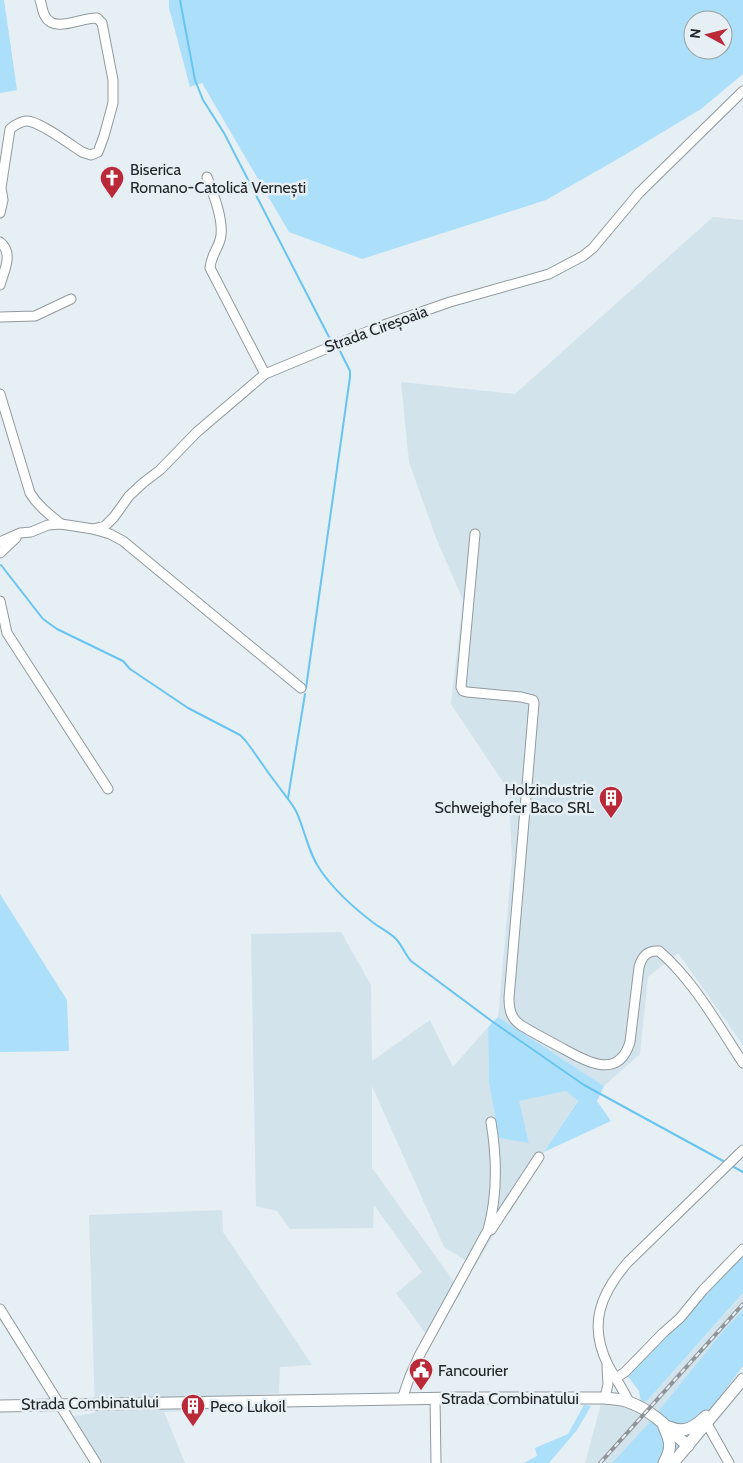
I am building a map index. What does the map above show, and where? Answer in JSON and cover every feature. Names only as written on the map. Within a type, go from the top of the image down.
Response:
[{"type":"main road","points":[[662,1423],[676,1430],[687,1430],[697,1424],[743,1378]]},
{"type":"main road","points":[[673,1463],[743,1378]]},
{"type":"main road","name":"Strada Combinatului","points":[[0,1406],[59,1403],[435,1398],[605,1398],[629,1402],[644,1410],[688,1446]]},
{"type":"main road","points":[[662,1423],[670,1442],[669,1454],[664,1463]]},
{"type":"street","points":[[0,213],[3,200],[1,188],[10,129],[15,124],[26,120],[37,123],[91,156],[98,152],[102,144],[112,103],[113,80],[102,23],[97,18],[90,17],[62,25],[54,24],[45,17],[40,0]]},
{"type":"street","name":"Strada Cireșoaia","points":[[93,529],[105,526],[129,496],[160,470],[197,432],[265,374],[381,326],[450,302],[550,274],[583,256],[593,248],[639,193],[743,91]]},
{"type":"street","points":[[207,177],[216,202],[222,234],[211,258],[210,268],[265,374]]},
{"type":"street","points":[[0,242],[3,244],[8,255],[0,285]]},
{"type":"street","points":[[0,317],[35,316],[72,299]]},
{"type":"street","points":[[0,394],[30,492],[45,511],[61,524]]},
{"type":"street","points":[[0,542],[20,533],[31,532],[48,525],[61,524],[110,534],[123,541],[301,688]]},
{"type":"street","points":[[0,553],[20,533]]},
{"type":"street","points":[[475,534],[461,687],[463,691],[467,692],[521,697],[533,700],[534,703],[509,998],[511,1015],[522,1026],[586,1061],[602,1065],[617,1062],[626,1052],[630,1042],[641,959],[649,952],[659,951],[668,958],[692,988],[743,1063]]},
{"type":"street","points":[[0,601],[7,633],[108,789]]},
{"type":"street","points":[[484,1240],[491,1219],[495,1185],[496,1160],[491,1122]]},
{"type":"street","points":[[629,1402],[607,1362],[600,1344],[598,1319],[601,1303],[610,1285],[628,1262],[743,1150]]},
{"type":"street","points":[[402,1399],[419,1356],[449,1300],[484,1240],[539,1158]]},
{"type":"street","points":[[616,1378],[625,1372],[680,1318],[703,1290],[743,1249]]},
{"type":"street","points":[[0,1309],[96,1463]]},
{"type":"street","points":[[605,1398],[608,1384],[607,1362]]},
{"type":"street","points":[[435,1398],[436,1463]]},
{"type":"street","points":[[706,1424],[729,1463]]},
{"type":"shaded area","points":[[0,0],[4,0],[17,90],[0,93]]},
{"type":"shaded area","points":[[169,0],[743,0],[743,74],[701,109],[546,200],[362,259],[289,232],[202,83],[190,87],[169,8]]},
{"type":"shaded area","points":[[713,217],[743,220],[743,1045],[678,953],[648,977],[640,1054],[604,1086],[498,1017],[512,861],[509,791],[451,704],[463,600],[436,538],[409,462],[401,382],[515,394]]},
{"type":"shaded area","points":[[0,894],[67,1000],[69,1051],[0,1052]]},
{"type":"shaded area","points":[[341,932],[371,985],[372,1061],[430,1020],[453,1067],[488,1027],[489,1083],[499,1138],[529,1142],[518,1101],[566,1091],[578,1100],[475,1266],[444,1247],[372,1086],[372,1168],[462,1293],[426,1334],[396,1293],[422,1272],[374,1205],[373,1228],[290,1229],[277,1211],[256,1206],[251,934]]},
{"type":"shaded area","points":[[498,1017],[604,1086],[597,1101],[611,1121],[544,1152],[578,1101],[566,1091],[519,1101],[529,1143],[499,1138],[489,1083],[488,1027]]},
{"type":"shaded area","points":[[222,1210],[223,1232],[312,1365],[280,1367],[279,1393],[212,1398],[213,1410],[164,1412],[185,1463],[92,1463],[68,1426],[74,1416],[95,1413],[89,1215]]},
{"type":"shaded area","points":[[743,1256],[743,1293],[647,1401],[641,1402],[639,1391],[626,1374],[639,1364]]},
{"type":"shaded area","points":[[743,1294],[743,1310],[724,1330],[647,1425],[612,1463],[585,1463],[601,1404],[623,1407],[647,1401]]},
{"type":"shaded area","points":[[743,1310],[743,1366],[671,1463],[612,1463],[647,1425],[724,1330]]},
{"type":"shaded area","points":[[584,1405],[591,1406],[577,1430],[549,1463],[524,1463],[537,1456],[535,1448],[568,1434]]},
{"type":"waterway","points":[[180,0],[195,80],[203,100],[224,133],[329,337],[334,341]]},
{"type":"waterway","points":[[306,688],[350,377],[350,371],[338,347]]},
{"type":"waterway","points":[[1,565],[43,619],[57,629],[123,661],[130,669],[188,708],[240,735],[294,807],[313,857],[327,878],[353,906],[394,937],[411,961],[493,1022],[584,1085],[725,1162]]},
{"type":"waterway","points":[[288,798],[305,694]]},
{"type":"waterway","points":[[732,1166],[743,1172]]},
{"type":"railway","points":[[600,1463],[743,1304]]},
{"type":"place","name":"Biserica Romano-Catolică Vernești","points":[[112,199]]},
{"type":"place","name":"Holzindustrie Schweighofer Baco SRL","points":[[611,819]]},
{"type":"place","name":"Fancourier","points":[[421,1391]]},
{"type":"place","name":"Peco Lukoil","points":[[193,1427]]}]
